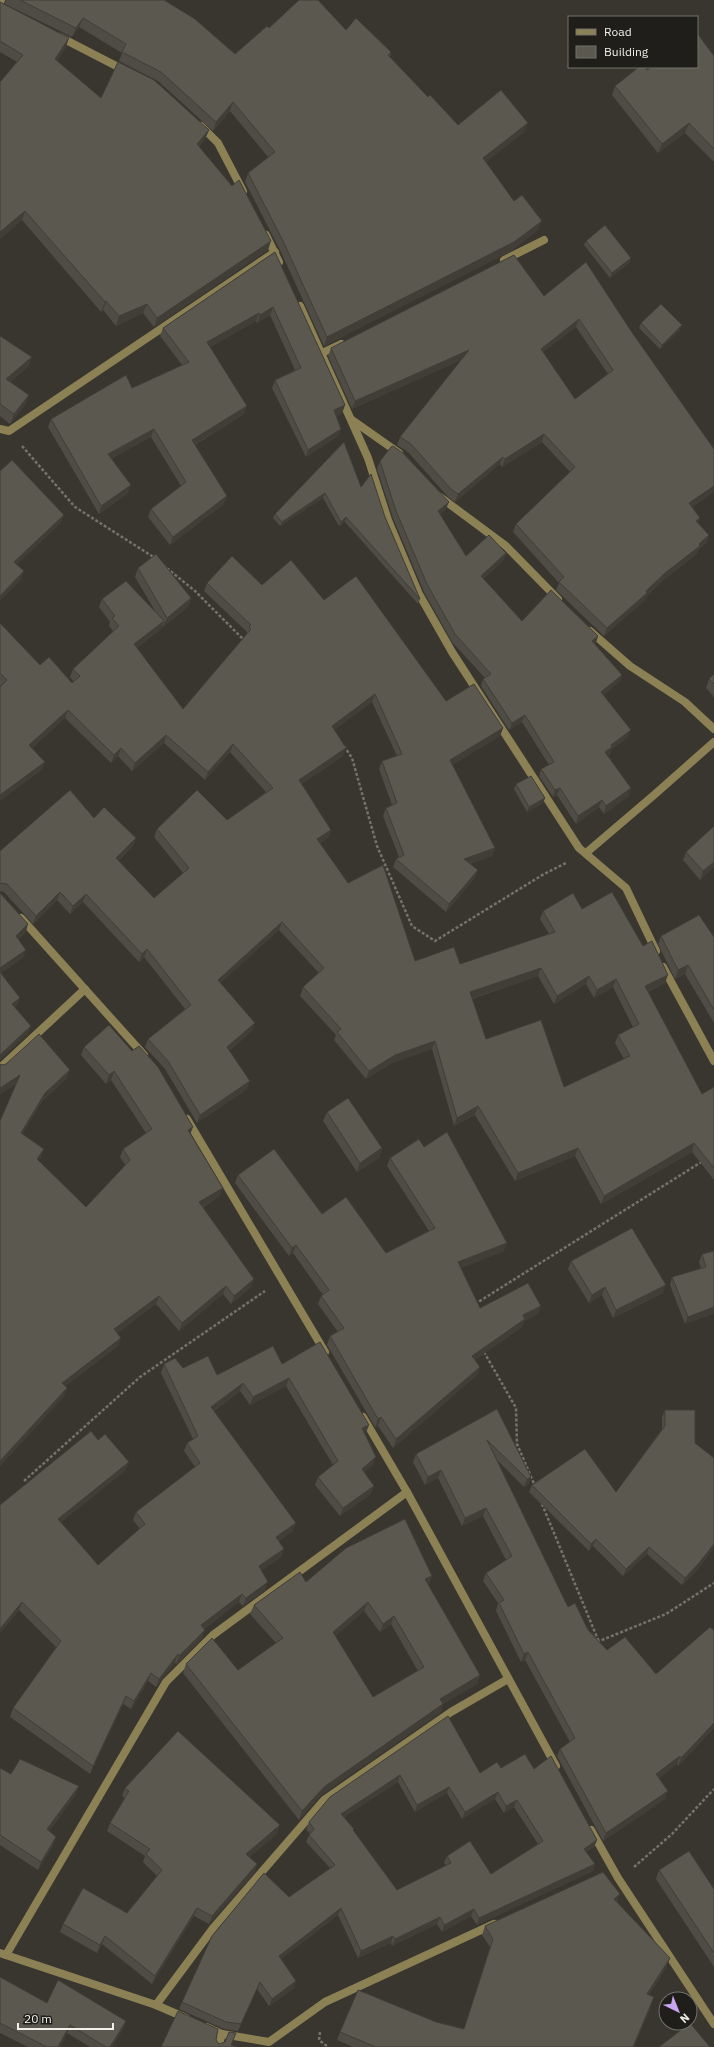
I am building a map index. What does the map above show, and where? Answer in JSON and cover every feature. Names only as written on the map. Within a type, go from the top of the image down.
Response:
[{"type":"street","points":[[49,32],[133,74]]},
{"type":"street","points":[[195,121],[218,143],[246,198]]},
{"type":"street","points":[[260,225],[282,267]]},
{"type":"street","points":[[496,264],[544,240]]},
{"type":"street","points":[[0,429],[9,431],[275,252]]},
{"type":"street","points":[[295,296],[368,458],[388,520],[419,594],[452,652],[580,848],[626,888],[668,977],[714,1061]]},
{"type":"street","points":[[322,353],[350,339]]},
{"type":"street","points":[[351,419],[404,456]]},
{"type":"street","points":[[434,490],[444,501],[506,546],[563,605]]},
{"type":"street","points":[[584,626],[630,666],[685,702],[714,729]]},
{"type":"street","points":[[586,853],[654,796],[714,742]]},
{"type":"street","points":[[14,910],[149,1060]]},
{"type":"street","points":[[0,1068],[85,989]]},
{"type":"street","points":[[183,1112],[330,1362]]},
{"type":"street","points":[[359,1410],[407,1492],[560,1774]]},
{"type":"street","points":[[407,1492],[213,1635],[166,1682],[3,1954],[156,2005],[222,2034],[269,2042],[325,2002],[504,1918]]},
{"type":"street","points":[[156,2005],[214,1927],[324,1800],[451,1712],[508,1679]]},
{"type":"street","points":[[586,1821],[609,1870],[618,1878],[714,2024]]},
{"type":"street","points":[[218,2047],[222,2034]]},
{"type":"path","points":[[9,431],[75,507],[153,556],[195,591],[245,641]]},
{"type":"path","points":[[343,745],[352,758],[377,846],[412,926],[435,941],[544,874],[586,853]]},
{"type":"path","points":[[473,1305],[707,1159]]},
{"type":"path","points":[[24,1481],[140,1377],[282,1280]]},
{"type":"path","points":[[482,1348],[516,1408],[517,1444],[536,1490]]},
{"type":"path","points":[[539,1497],[599,1642]]},
{"type":"path","points":[[592,1644],[666,1614],[714,1583]]},
{"type":"path","points":[[618,1878],[631,1870],[672,1834],[714,1789]]},
{"type":"building","points":[[20,0],[164,0],[195,19],[235,54],[267,26],[269,28],[299,0],[318,0],[346,30],[356,18],[391,52],[388,55],[428,97],[430,95],[458,125],[501,90],[528,123],[483,158],[514,201],[522,195],[542,221],[514,242],[327,337],[283,241],[248,173],[275,152],[233,102],[216,122],[161,72],[122,52],[126,44],[83,18],[76,28]]},
{"type":"building","points":[[0,2],[69,38],[55,59],[101,98],[118,62],[154,80],[209,130],[197,144],[232,186],[239,180],[271,241],[157,318],[147,304],[119,316],[25,211],[0,232],[0,82],[23,55],[0,41]]},
{"type":"building","points":[[698,34],[714,56],[714,149],[689,123],[662,144],[615,86],[638,68],[646,68],[647,70],[650,68],[698,68]]},
{"type":"building","points":[[605,225],[631,258],[612,273],[586,241]]},
{"type":"building","points":[[275,252],[345,405],[334,410],[341,429],[308,450],[275,380],[301,368],[273,307],[260,315],[259,313],[207,342],[247,406],[192,440],[227,496],[173,537],[151,509],[186,482],[154,429],[108,454],[131,485],[101,506],[51,419],[126,375],[132,388],[189,362],[163,328]]},
{"type":"building","points":[[514,255],[544,296],[586,262],[631,331],[714,449],[714,486],[689,503],[700,518],[696,521],[709,535],[699,544],[700,546],[665,573],[646,591],[647,593],[607,628],[559,582],[564,577],[516,524],[575,467],[544,434],[505,459],[503,457],[458,494],[451,489],[411,444],[400,437],[469,350],[355,401],[331,348]],"holes":[[[579,319],[613,370],[575,399],[541,349]]]},
{"type":"building","points":[[661,304],[682,325],[662,345],[641,323]]},
{"type":"building","points":[[0,336],[32,357],[6,379],[29,395],[14,414],[0,404]]},
{"type":"building","points":[[344,442],[361,487],[371,474],[385,517],[420,599],[346,517],[341,522],[325,493],[282,522],[275,514]]},
{"type":"building","points":[[393,446],[403,453],[449,502],[438,511],[466,556],[489,535],[506,553],[481,576],[522,621],[551,590],[598,636],[592,641],[622,675],[601,692],[631,730],[611,745],[612,747],[605,752],[631,788],[606,806],[602,800],[578,816],[560,788],[555,790],[541,769],[554,762],[525,715],[512,723],[483,679],[491,674],[455,634],[427,584],[396,511],[380,461]]},
{"type":"building","points":[[12,460],[64,515],[14,562],[24,571],[0,596],[0,471]]},
{"type":"building","points":[[156,554],[191,598],[167,618],[138,568]]},
{"type":"building","points":[[232,556],[262,585],[291,560],[324,600],[356,576],[446,701],[474,684],[503,728],[450,760],[495,848],[464,859],[478,870],[449,904],[396,859],[404,855],[386,808],[397,803],[382,761],[402,754],[375,694],[332,726],[346,748],[299,780],[331,830],[317,839],[348,883],[383,865],[415,961],[454,947],[460,964],[555,932],[543,911],[573,893],[582,909],[612,892],[643,946],[652,941],[668,975],[645,986],[702,1094],[714,1087],[714,1168],[694,1143],[604,1196],[578,1148],[518,1173],[478,1106],[457,1118],[435,1041],[395,1055],[369,1071],[337,1032],[341,1029],[303,987],[324,968],[282,922],[218,980],[255,1023],[227,1047],[250,1081],[200,1115],[168,1061],[148,1039],[191,1005],[147,949],[142,954],[86,894],[73,906],[60,892],[36,916],[7,884],[0,884],[0,851],[70,790],[94,818],[104,807],[136,838],[116,858],[154,898],[189,868],[157,829],[197,790],[227,820],[273,788],[233,744],[208,772],[166,735],[135,763],[121,748],[114,755],[68,710],[29,745],[45,762],[0,795],[0,687],[7,680],[0,673],[0,623],[40,665],[49,657],[72,683],[80,676],[73,669],[119,626],[112,618],[115,616],[102,599],[126,581],[164,621],[134,644],[183,709],[251,629],[249,627],[251,625],[207,583]],"holes":[[[541,968],[557,996],[589,976],[597,990],[616,979],[639,1024],[618,1035],[630,1056],[564,1087],[541,1020],[486,1039],[470,992]]]},
{"type":"building","points":[[714,674],[714,684],[709,679]]},
{"type":"building","points":[[531,776],[545,798],[529,807],[516,784]]},
{"type":"building","points":[[714,826],[714,862],[703,871],[686,852]]},
{"type":"building","points":[[0,893],[28,924],[16,936],[26,950],[0,968]]},
{"type":"building","points":[[699,915],[714,937],[714,1010],[688,965],[678,970],[661,936]]},
{"type":"building","points":[[0,972],[20,998],[12,1004],[31,1026],[0,1055]]},
{"type":"building","points":[[109,1025],[132,1051],[139,1046],[158,1067],[193,1127],[188,1130],[223,1188],[199,1202],[254,1279],[234,1296],[226,1286],[182,1323],[159,1296],[114,1329],[121,1338],[62,1383],[67,1388],[0,1461],[0,1121],[20,1075],[0,1088],[0,1064],[6,1064],[39,1034],[70,1070],[45,1093],[21,1133],[44,1149],[37,1159],[86,1207],[130,1160],[123,1149],[152,1129],[114,1071],[109,1075],[84,1047]]},
{"type":"building","points":[[348,1098],[382,1148],[360,1163],[327,1112]]},
{"type":"building","points":[[447,1132],[507,1243],[458,1262],[480,1308],[528,1283],[541,1306],[523,1315],[525,1319],[472,1356],[480,1367],[396,1439],[381,1417],[378,1419],[330,1336],[344,1328],[321,1296],[329,1290],[296,1245],[292,1248],[238,1175],[274,1149],[322,1214],[346,1197],[386,1253],[435,1228],[390,1158],[419,1139],[424,1147]]},
{"type":"building","points":[[632,1228],[666,1285],[616,1310],[605,1287],[592,1295],[571,1261]]},
{"type":"building","points":[[714,1251],[714,1307],[688,1317],[672,1277],[706,1267],[702,1254]]},
{"type":"building","points":[[320,1342],[369,1425],[362,1428],[376,1457],[362,1469],[374,1486],[343,1508],[318,1477],[338,1461],[289,1378],[253,1397],[243,1383],[211,1407],[296,1523],[276,1537],[284,1549],[259,1566],[268,1582],[246,1598],[242,1594],[201,1625],[205,1630],[179,1656],[178,1654],[159,1679],[151,1673],[134,1701],[126,1696],[93,1766],[13,1708],[61,1641],[22,1602],[0,1629],[0,1505],[91,1431],[98,1440],[105,1434],[129,1462],[58,1519],[98,1565],[145,1524],[136,1512],[200,1463],[187,1443],[198,1436],[164,1364],[175,1358],[183,1368],[208,1356],[217,1375],[273,1346],[282,1364]]},
{"type":"building","points":[[497,1409],[531,1477],[527,1479],[487,1440],[568,1607],[575,1603],[588,1630],[607,1650],[625,1637],[656,1674],[710,1627],[714,1630],[714,1723],[681,1758],[680,1756],[656,1774],[668,1791],[606,1833],[560,1749],[575,1738],[528,1652],[524,1654],[499,1603],[504,1600],[486,1573],[512,1556],[486,1508],[465,1518],[441,1470],[428,1477],[416,1454]]},
{"type":"building","points":[[665,1410],[695,1410],[695,1443],[714,1458],[714,1544],[685,1578],[649,1547],[626,1569],[596,1539],[591,1544],[532,1485],[585,1449],[616,1492],[665,1426]]},
{"type":"building","points":[[405,1519],[432,1576],[425,1579],[480,1675],[440,1699],[443,1704],[324,1787],[302,1811],[186,1664],[212,1638],[238,1670],[283,1638],[254,1605],[300,1572],[306,1582],[346,1548]],"holes":[[[368,1602],[383,1624],[394,1616],[424,1667],[373,1697],[333,1632]]]},
{"type":"building","points":[[448,1716],[480,1773],[497,1762],[501,1768],[525,1754],[534,1769],[551,1756],[597,1840],[584,1849],[595,1864],[479,1918],[474,1909],[444,1925],[440,1917],[395,1939],[393,1936],[361,1951],[341,1908],[279,1956],[296,1981],[272,1999],[260,1982],[241,2024],[226,2022],[182,2002],[212,1936],[264,1873],[289,1897],[335,1865],[309,1835],[314,1829],[309,1822],[330,1797]],"holes":[[[400,1775],[417,1805],[449,1787],[465,1812],[498,1792],[506,1806],[517,1800],[543,1841],[491,1874],[470,1841],[447,1856],[451,1863],[397,1890],[353,1830],[354,1829],[341,1814]]]},
{"type":"building","points":[[178,1731],[280,1825],[246,1854],[257,1864],[212,1916],[197,1908],[155,1976],[105,1936],[100,1945],[63,1924],[83,1888],[127,1913],[162,1870],[146,1854],[150,1849],[110,1823],[129,1791],[125,1788]]},
{"type":"building","points":[[20,1759],[79,1786],[47,1829],[56,1837],[41,1862],[0,1835],[0,1768],[11,1774]]},
{"type":"building","points":[[689,1851],[714,1889],[714,1953],[659,1870]]},
{"type":"building","points":[[603,1872],[620,1894],[614,1899],[670,1958],[647,1994],[654,1997],[633,2047],[376,2047],[340,2032],[358,1990],[436,2022],[464,2029],[493,1939],[485,1926]]},
{"type":"building","points":[[0,1977],[47,2003],[58,1980],[126,2021],[110,2047],[106,2047],[70,2025],[58,2047],[47,2047],[0,2023]]},
{"type":"building","points":[[178,2011],[218,2029],[216,2040],[219,2044],[225,2042],[229,2032],[236,2033],[231,2045],[236,2047],[161,2047]]},
{"type":"building","points":[[680,2031],[697,2031],[710,2047],[659,2047]]}]
